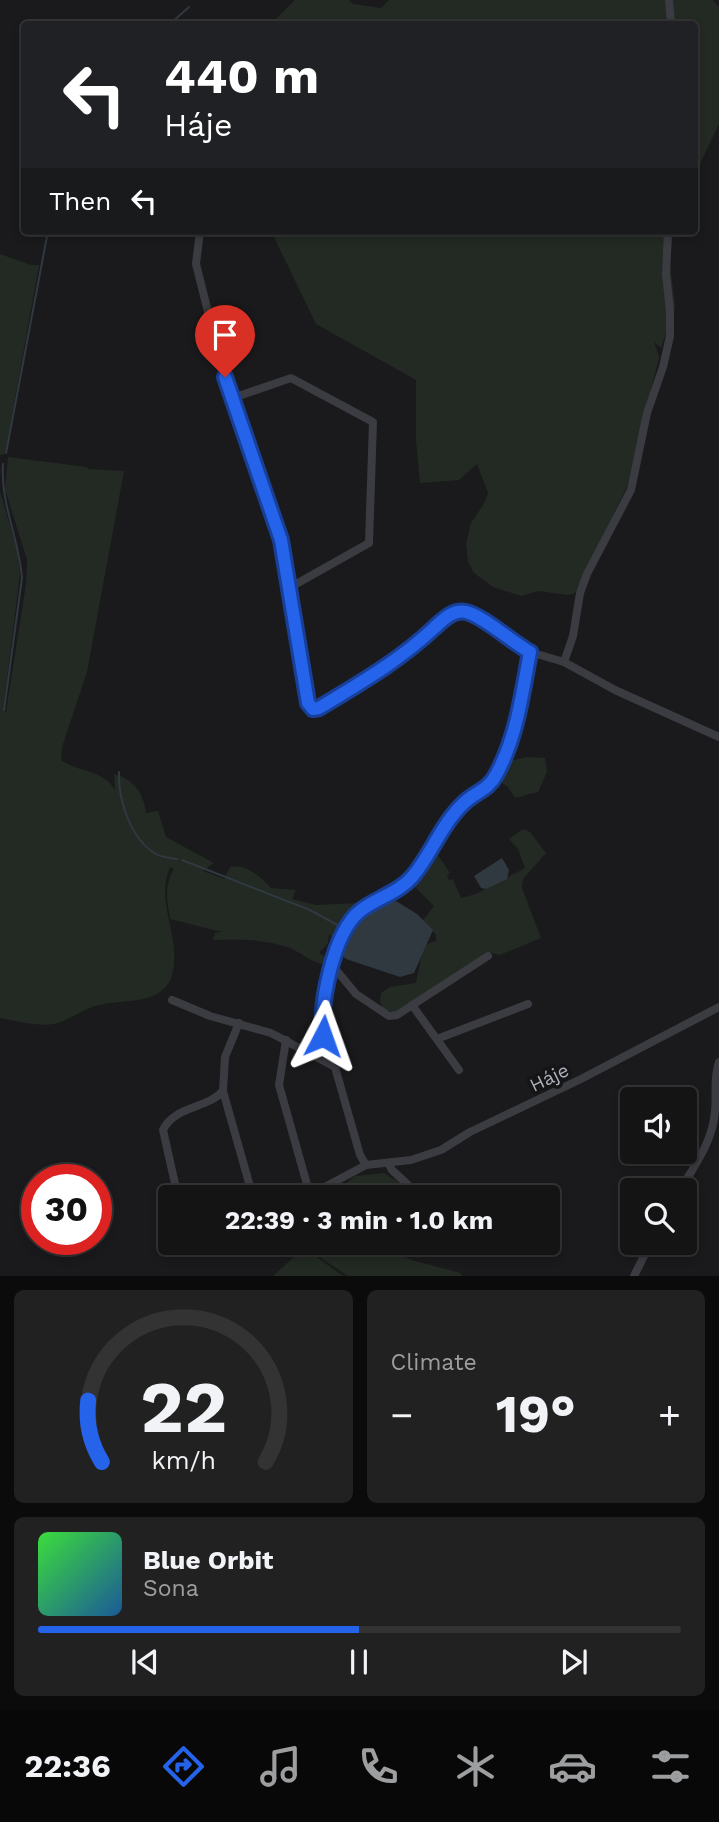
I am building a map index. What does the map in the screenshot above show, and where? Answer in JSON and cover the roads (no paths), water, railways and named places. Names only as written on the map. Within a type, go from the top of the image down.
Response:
[{"type":"street","points":[[668,0],[671,21]]},
{"type":"street","points":[[200,235],[196,264],[230,399],[281,540],[308,703],[313,709],[319,708],[385,668],[410,651],[445,618],[460,612],[473,615],[530,652],[564,662],[615,690],[719,737]]},
{"type":"street","points":[[564,662],[573,636],[580,593],[631,490],[647,413],[663,367],[670,336],[666,274],[668,235]]},
{"type":"street","points":[[230,399],[291,378],[373,422],[369,543],[289,588]]},
{"type":"street","points":[[329,1185],[366,1165],[360,1155],[335,1067],[323,1036],[321,1020],[332,965],[344,931],[354,916],[412,877],[457,812],[465,803],[489,787],[514,732],[530,652]]},
{"type":"street","points":[[332,965],[356,994],[389,1016],[412,1005],[488,956]]},
{"type":"street","points":[[172,1000],[210,1016],[286,1040],[335,1067]]},
{"type":"street","points":[[437,1039],[528,1003]]},
{"type":"street","points":[[412,1005],[459,1070]]},
{"type":"street","name":"Háje","points":[[366,1165],[388,1163],[441,1150],[470,1132],[581,1079],[719,1007]]},
{"type":"street","points":[[239,1023],[225,1057],[223,1091],[250,1185]]},
{"type":"street","points":[[286,1040],[279,1085],[305,1185]]},
{"type":"street","points":[[687,1178],[710,1138],[719,1062]]},
{"type":"street","points":[[175,1185],[163,1136],[166,1125],[172,1117],[216,1097],[223,1091]]},
{"type":"street","points":[[388,1163],[408,1185]]},
{"type":"street","points":[[634,1276],[644,1255]]},
{"type":"waterway","points":[[173,21],[189,7]]},
{"type":"waterway","points":[[6,453],[47,235]]},
{"type":"waterway","points":[[3,464],[4,492],[22,578],[4,710]]},
{"type":"waterway","points":[[119,772],[123,806],[139,839],[156,854],[177,859]]},
{"type":"waterway","points":[[182,860],[310,910],[341,927]]}]
